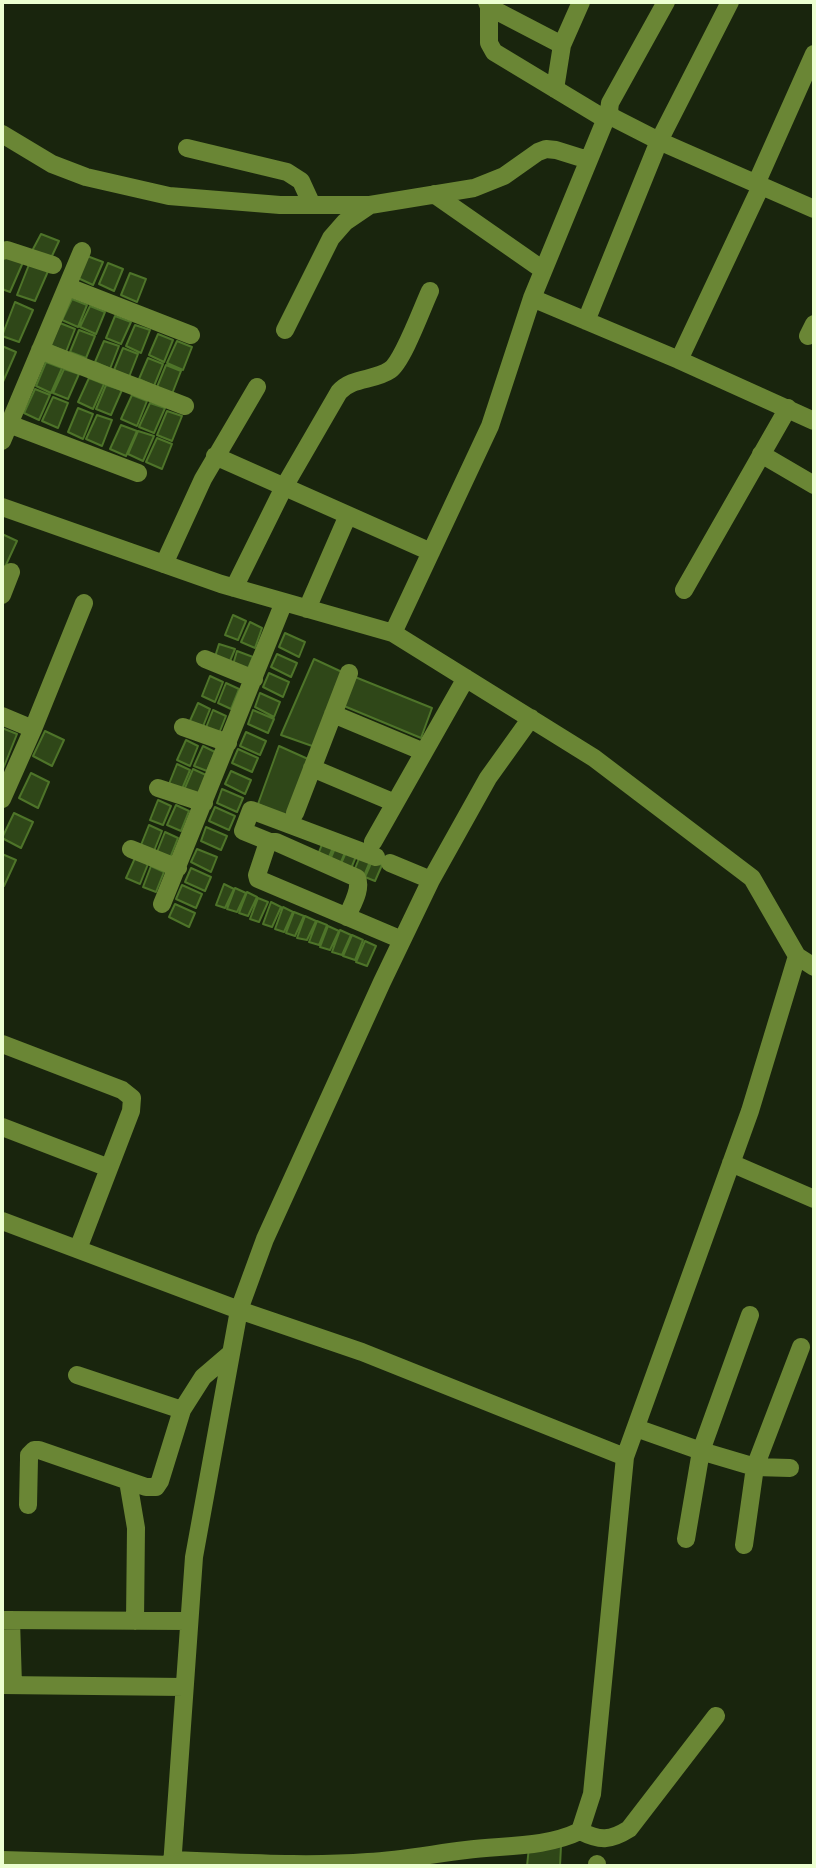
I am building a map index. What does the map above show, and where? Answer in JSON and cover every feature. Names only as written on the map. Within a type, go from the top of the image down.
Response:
[{"type":"street","points":[[555,89],[562,45],[581,2]]},
{"type":"street","points":[[393,633],[490,426],[532,298],[614,95],[666,2]]},
{"type":"street","points":[[586,321],[659,141],[730,2]]},
{"type":"street","points":[[562,45],[488,5],[489,43],[500,57],[618,122],[814,209]]},
{"type":"street","points":[[679,360],[759,185],[814,54]]},
{"type":"street","points":[[2,134],[70,172],[169,196],[312,205],[370,205],[474,188],[504,176],[546,149],[588,160]]},
{"type":"street","points":[[187,148],[287,172],[301,181],[312,205]]},
{"type":"street","points":[[434,194],[543,270]]},
{"type":"street","points":[[285,330],[331,238],[345,222],[370,205]]},
{"type":"street","points":[[2,251],[53,265]]},
{"type":"street","points":[[82,251],[6,433],[138,473]]},
{"type":"street","points":[[68,287],[191,335]]},
{"type":"street","points":[[234,588],[284,487],[344,386],[387,371],[396,364],[430,291]]},
{"type":"street","points":[[532,298],[814,421]]},
{"type":"street","points":[[40,350],[185,406]]},
{"type":"street","points":[[164,564],[215,456],[257,387]]},
{"type":"street","points":[[684,590],[788,408]]},
{"type":"street","points":[[761,454],[814,484]]},
{"type":"street","points":[[215,456],[431,552]]},
{"type":"street","points":[[2,507],[234,588],[393,633],[594,758],[752,878],[797,956],[814,967]]},
{"type":"street","points":[[307,609],[348,515]]},
{"type":"street","points":[[2,595],[11,572]]},
{"type":"street","points":[[162,904],[284,602]]},
{"type":"street","points":[[2,799],[84,603]]},
{"type":"street","points":[[205,659],[254,679]]},
{"type":"street","points":[[295,813],[349,673]]},
{"type":"street","points":[[380,854],[395,803],[466,678]]},
{"type":"street","points":[[333,714],[424,752]]},
{"type":"street","points":[[2,716],[33,729]]},
{"type":"street","points":[[172,1864],[194,1557],[239,1310],[265,1239],[431,880],[488,778],[531,718]]},
{"type":"street","points":[[183,727],[228,743]]},
{"type":"street","points":[[312,768],[395,803]]},
{"type":"street","points":[[158,788],[204,803]]},
{"type":"street","points":[[347,917],[360,883],[357,878],[276,842],[243,831],[251,810],[380,854],[431,880]]},
{"type":"street","points":[[270,842],[258,869],[258,879],[402,940]]},
{"type":"street","points":[[131,849],[178,868]]},
{"type":"street","points":[[2,1860],[172,1864],[367,1862],[544,1843],[565,1839],[580,1831],[592,1794],[625,1457],[750,1111],[797,956]]},
{"type":"street","points":[[2,1044],[129,1094],[132,1098],[131,1111],[78,1249]]},
{"type":"street","points":[[2,1127],[109,1168]]},
{"type":"street","points":[[731,1163],[814,1199]]},
{"type":"street","points":[[2,1221],[239,1310],[362,1352],[625,1457]]},
{"type":"street","points":[[686,1539],[701,1451],[750,1315]]},
{"type":"street","points":[[744,1545],[755,1467],[801,1347]]},
{"type":"street","points":[[28,1505],[29,1455],[34,1450],[146,1487],[152,1488],[158,1484],[182,1410],[203,1377],[231,1353]]},
{"type":"street","points":[[77,1375],[182,1410]]},
{"type":"street","points":[[636,1428],[755,1467],[790,1468]]},
{"type":"street","points":[[128,1481],[136,1528],[135,1621]]},
{"type":"street","points":[[184,1687],[8,1685],[6,1620],[189,1621]]},
{"type":"street","points":[[580,1831],[600,1840],[621,1835],[629,1829],[716,1716]]},
{"type":"building","points":[[41,234],[59,241],[51,258],[32,251]]},
{"type":"building","points":[[6,253],[24,260],[10,292],[2,289],[2,262]]},
{"type":"building","points":[[87,256],[103,262],[93,285],[78,278]]},
{"type":"building","points":[[30,262],[49,269],[35,301],[17,295]]},
{"type":"building","points":[[108,263],[123,269],[114,291],[99,284]]},
{"type":"building","points":[[130,273],[146,279],[137,302],[121,295]]},
{"type":"building","points":[[72,299],[87,305],[78,327],[62,320]]},
{"type":"building","points":[[15,302],[33,310],[19,342],[2,336]]},
{"type":"building","points":[[90,306],[105,312],[96,334],[80,327]]},
{"type":"building","points":[[115,316],[131,322],[121,344],[106,338]]},
{"type":"building","points":[[60,323],[75,329],[66,352],[50,345]]},
{"type":"building","points":[[135,325],[150,330],[141,353],[126,346]]},
{"type":"building","points":[[79,330],[95,336],[86,358],[70,352]]},
{"type":"building","points":[[158,334],[173,340],[164,362],[149,355]]},
{"type":"building","points":[[104,341],[119,346],[110,369],[95,362]]},
{"type":"building","points":[[177,341],[192,347],[183,370],[167,363]]},
{"type":"building","points":[[2,346],[16,352],[2,384]]},
{"type":"building","points":[[123,348],[138,354],[129,377],[114,370]]},
{"type":"building","points":[[148,358],[163,364],[154,386],[139,379]]},
{"type":"building","points":[[46,362],[62,368],[51,393],[36,386]]},
{"type":"building","points":[[166,365],[181,371],[172,394],[157,387]]},
{"type":"building","points":[[64,369],[79,374],[68,399],[53,393]]},
{"type":"building","points":[[89,378],[104,384],[93,409],[78,402]]},
{"type":"building","points":[[106,385],[122,390],[111,415],[96,409]]},
{"type":"building","points":[[35,389],[50,395],[39,420],[24,413]]},
{"type":"building","points":[[132,395],[147,401],[137,426],[121,419]]},
{"type":"building","points":[[53,397],[68,403],[58,428],[42,421]]},
{"type":"building","points":[[150,403],[165,408],[154,433],[139,427]]},
{"type":"building","points":[[78,408],[93,414],[83,439],[68,432]]},
{"type":"building","points":[[167,411],[182,416],[172,441],[157,435]]},
{"type":"building","points":[[97,415],[112,420],[102,446],[86,439]]},
{"type":"building","points":[[121,425],[137,431],[126,456],[110,449]]},
{"type":"building","points":[[138,431],[154,436],[143,461],[128,454]]},
{"type":"building","points":[[157,438],[172,444],[162,469],[146,462]]},
{"type":"building","points":[[2,534],[17,541],[5,567],[2,565]]},
{"type":"building","points":[[233,615],[246,621],[238,640],[225,635]]},
{"type":"building","points":[[250,622],[262,628],[255,648],[241,642]]},
{"type":"building","points":[[285,633],[305,642],[299,657],[279,647]]},
{"type":"building","points":[[219,644],[235,649],[228,666],[214,660]]},
{"type":"building","points":[[237,651],[253,657],[246,673],[232,668]]},
{"type":"building","points":[[277,654],[297,663],[291,677],[271,667]]},
{"type":"building","points":[[314,659],[342,672],[315,747],[281,735]]},
{"type":"building","points":[[269,673],[289,682],[283,697],[263,687]]},
{"type":"building","points":[[210,676],[223,682],[215,702],[202,696]]},
{"type":"building","points":[[355,677],[432,708],[421,738],[344,706]]},
{"type":"building","points":[[226,683],[239,689],[231,709],[218,703]]},
{"type":"building","points":[[260,693],[280,702],[274,717],[255,707]]},
{"type":"building","points":[[198,703],[210,709],[202,729],[189,723]]},
{"type":"building","points":[[213,710],[226,716],[218,736],[205,730]]},
{"type":"building","points":[[253,710],[274,719],[268,733],[248,724]]},
{"type":"building","points":[[2,728],[17,734],[3,769],[2,769]]},
{"type":"building","points":[[45,731],[64,740],[52,766],[33,756]]},
{"type":"building","points":[[246,732],[266,741],[260,755],[240,746]]},
{"type":"building","points":[[186,740],[198,746],[190,766],[177,760]]},
{"type":"building","points":[[203,746],[215,752],[207,771],[194,766]]},
{"type":"building","points":[[279,746],[308,759],[287,817],[258,804]]},
{"type":"building","points":[[238,749],[258,758],[252,772],[232,763]]},
{"type":"building","points":[[177,764],[190,770],[182,789],[169,784]]},
{"type":"building","points":[[193,769],[206,775],[198,795],[184,790]]},
{"type":"building","points":[[231,771],[251,780],[245,794],[225,784]]},
{"type":"building","points":[[31,773],[49,782],[38,808],[19,798]]},
{"type":"building","points":[[222,789],[243,798],[237,812],[217,803]]},
{"type":"building","points":[[158,800],[171,806],[163,825],[150,820]]},
{"type":"building","points":[[176,805],[189,811],[181,831],[167,825]]},
{"type":"building","points":[[215,807],[235,816],[229,830],[209,821]]},
{"type":"building","points":[[14,813],[33,822],[21,848],[2,838]]},
{"type":"building","points":[[149,825],[162,831],[154,851],[141,845]]},
{"type":"building","points":[[206,827],[227,836],[221,850],[201,841]]},
{"type":"building","points":[[165,832],[178,838],[170,858],[157,852]]},
{"type":"building","points":[[323,842],[334,845],[327,862],[317,857]]},
{"type":"building","points":[[336,846],[346,850],[339,867],[329,862]]},
{"type":"building","points":[[197,849],[217,857],[211,872],[191,862]]},
{"type":"building","points":[[347,850],[357,854],[350,871],[340,866]]},
{"type":"building","points":[[2,854],[16,860],[4,886],[2,885]]},
{"type":"building","points":[[360,856],[371,859],[364,876],[354,871]]},
{"type":"building","points":[[135,858],[148,864],[140,884],[126,878]]},
{"type":"building","points":[[372,861],[382,865],[375,881],[365,877]]},
{"type":"building","points":[[151,866],[164,872],[156,892],[143,887]]},
{"type":"building","points":[[191,868],[211,877],[205,891],[185,882]]},
{"type":"building","points":[[224,884],[234,889],[225,908],[216,905]]},
{"type":"building","points":[[182,885],[202,894],[196,908],[176,899]]},
{"type":"building","points":[[235,888],[246,893],[237,912],[227,909]]},
{"type":"building","points":[[247,892],[257,897],[248,916],[239,913]]},
{"type":"building","points":[[258,898],[268,902],[259,922],[250,919]]},
{"type":"building","points":[[271,902],[281,907],[272,927],[263,924]]},
{"type":"building","points":[[175,904],[195,913],[189,927],[169,917]]},
{"type":"building","points":[[283,907],[293,912],[284,932],[275,929]]},
{"type":"building","points":[[294,912],[304,916],[295,936],[286,933]]},
{"type":"building","points":[[305,916],[316,921],[307,940],[297,938]]},
{"type":"building","points":[[317,921],[327,925],[319,945],[309,942]]},
{"type":"building","points":[[328,926],[339,931],[330,950],[320,947]]},
{"type":"building","points":[[340,930],[351,935],[342,955],[332,952]]},
{"type":"building","points":[[352,935],[363,940],[355,960],[343,956]]},
{"type":"building","points":[[365,941],[376,946],[367,966],[356,962]]},
{"type":"building","points":[[561,1846],[560,1866],[527,1866],[529,1847]]}]
